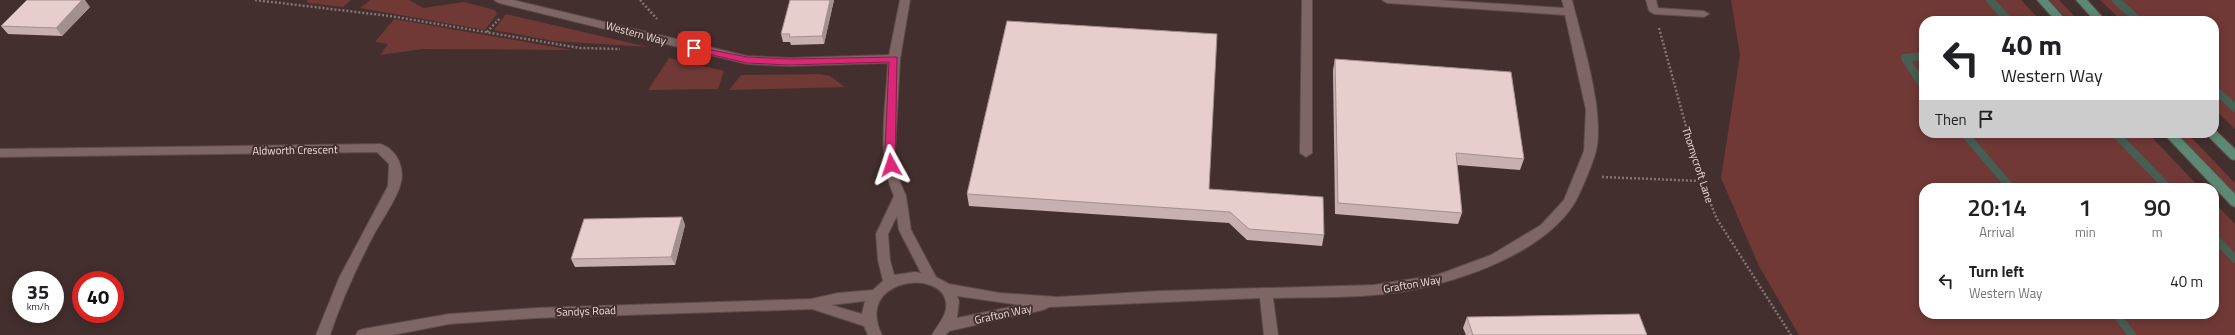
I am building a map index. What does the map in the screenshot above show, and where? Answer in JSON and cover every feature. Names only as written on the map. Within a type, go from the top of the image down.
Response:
[{"type":"main road","points":[[2042,0],[2057,16]]},
{"type":"main road","points":[[2081,0],[2096,16]]},
{"type":"main road","points":[[2174,138],[2217,183]]},
{"type":"main road","points":[[2217,138],[2235,156]]},
{"type":"main road","points":[[2219,185],[2235,202]]},
{"type":"street","name":"Western Way","points":[[499,0],[747,60],[789,62],[894,59]]},
{"type":"street","points":[[905,0],[894,59],[890,151],[893,180],[900,196],[905,230],[931,279]]},
{"type":"street","points":[[1306,153],[1307,0]]},
{"type":"street","points":[[1387,0],[1569,12]]},
{"type":"street","name":"Grafton Way","points":[[947,289],[1000,298],[1058,302],[1159,296],[1374,290],[1438,280],[1496,259],[1545,228],[1569,202],[1582,176],[1590,151],[1592,110],[1566,0]]},
{"type":"street","points":[[1651,0],[1654,11],[1704,14]]},
{"type":"street","name":"Aldworth Crescent","points":[[0,153],[380,148],[391,156],[395,162],[396,171],[394,186],[352,265],[332,307],[323,335]]},
{"type":"street","points":[[890,283],[884,260],[882,234],[900,196]]},
{"type":"street","points":[[875,335],[868,322],[868,311],[874,295],[890,283],[909,277],[931,279],[947,289],[953,300],[954,312],[944,330]]},
{"type":"street","points":[[1266,293],[1271,335]]},
{"type":"street","name":"Sandys Road","points":[[363,335],[449,319],[536,313],[812,304],[838,298],[874,295]]},
{"type":"street","name":"Grafton Way","points":[[944,330],[1058,302]]},
{"type":"street","name":"Sandys Road","points":[[812,304],[868,322]]},
{"type":"path","points":[[255,0],[390,16],[580,48],[623,50]]},
{"type":"path","name":"Thornycroft Lane","points":[[1654,11],[1701,181],[1717,219],[1791,335]]},
{"type":"path","points":[[1582,176],[1701,181]]},
{"type":"shaded area","points":[[307,0],[351,0],[343,7],[308,3]]},
{"type":"shaded area","points":[[370,0],[409,0],[423,8],[464,2],[495,10],[497,14],[485,30],[360,8]]},
{"type":"shaded area","points":[[1731,0],[2021,0],[2036,16],[1919,16],[1919,138],[2153,138],[2195,183],[1919,183],[1919,319],[2219,319],[2219,207],[2235,224],[2235,335],[1799,335],[1759,266],[1721,178],[1740,55]]},
{"type":"shaded area","points":[[2049,0],[2059,0],[2074,16],[2064,16]]},
{"type":"shaded area","points":[[2100,0],[2235,0],[2235,129],[2219,114],[2219,16],[2117,16]]},
{"type":"shaded area","points":[[506,14],[648,47],[553,41],[494,30]]},
{"type":"shaded area","points":[[394,19],[572,50],[423,49],[380,55],[388,44],[375,42]]},
{"type":"shaded area","points":[[669,58],[724,71],[718,89],[648,90]]},
{"type":"shaded area","points":[[820,74],[830,76],[845,87],[729,90],[741,75]]},
{"type":"shaded area","points":[[2181,138],[2192,138],[2235,183],[2235,195]]},
{"type":"building","points":[[27,0],[82,0],[56,28],[1,26]]},
{"type":"building","points":[[790,0],[830,0],[822,36],[789,37],[790,34],[781,34]]},
{"type":"building","points":[[1007,21],[1217,34],[1209,189],[1323,197],[1324,235],[1249,229],[1230,212],[967,194]]},
{"type":"building","points":[[1335,59],[1511,72],[1524,159],[1456,153],[1462,213],[1338,203]]},
{"type":"building","points":[[682,217],[671,257],[571,259],[584,219]]},
{"type":"building","points":[[1639,314],[1647,335],[1473,335],[1467,317]]},
{"type":"waterway","points":[[1990,0],[2004,16]]},
{"type":"waterway","points":[[2116,0],[2134,16]]},
{"type":"waterway","points":[[1919,57],[1905,58],[1919,79]]},
{"type":"waterway","points":[[2219,94],[2235,108]]},
{"type":"waterway","points":[[1968,138],[2007,183]]},
{"type":"waterway","points":[[2120,138],[2163,183]]},
{"type":"waterway","points":[[2219,242],[2235,259]]},
{"type":"waterway","points":[[2120,319],[2132,335]]},
{"type":"route","points":[[694,48],[747,60],[789,62],[894,59],[890,113],[891,165]]}]
